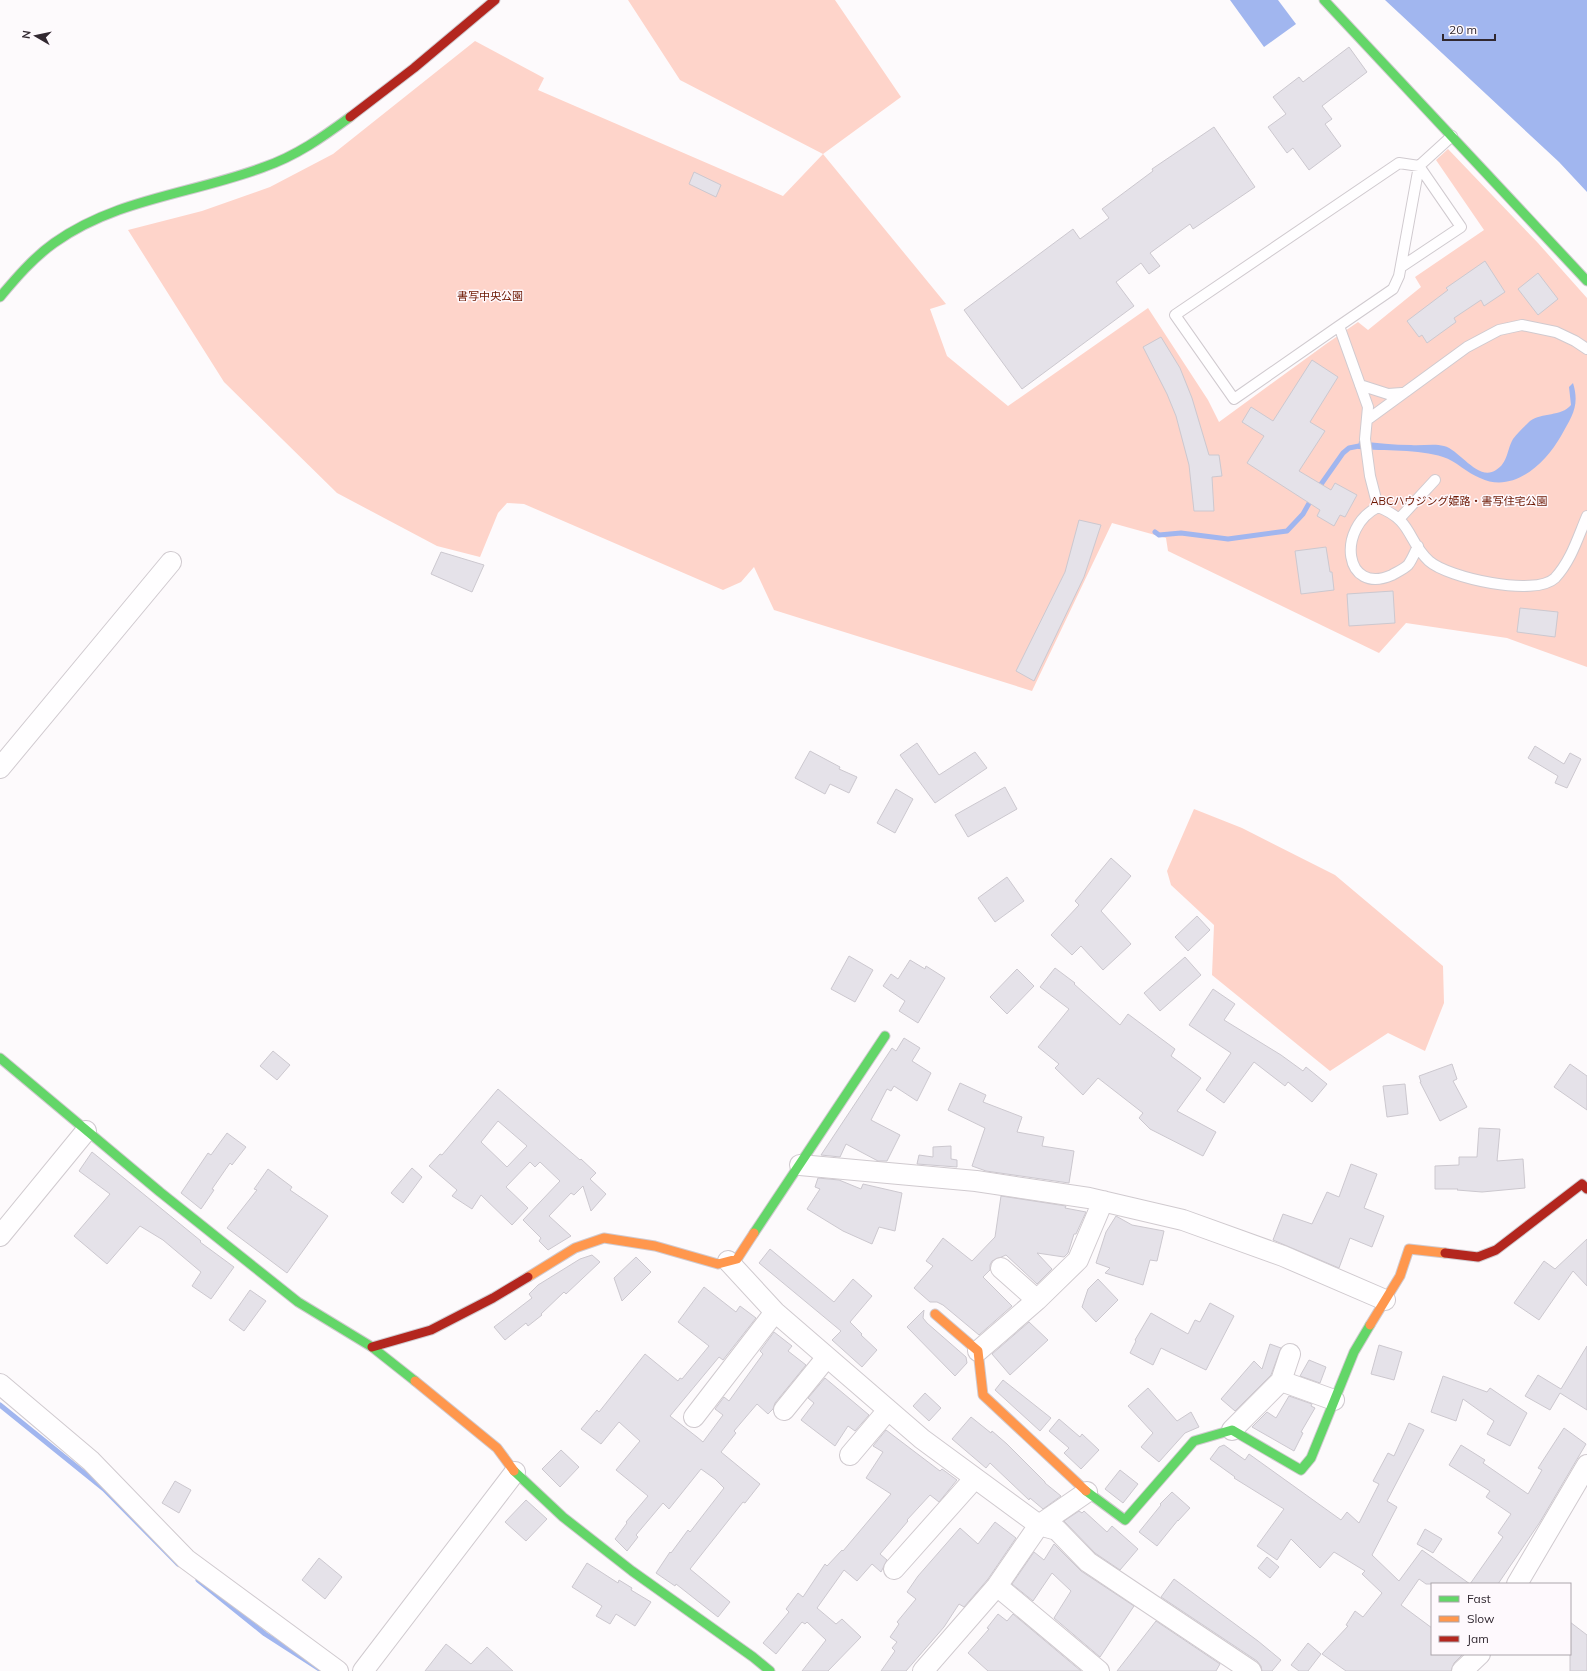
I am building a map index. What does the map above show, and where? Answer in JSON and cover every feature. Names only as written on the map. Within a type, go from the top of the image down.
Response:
[{"type":"street","points":[[0,296],[26,267],[53,244],[85,224],[160,196],[258,171],[297,153],[332,131],[400,80],[495,0]]},
{"type":"street","points":[[1324,0],[1587,281]]},
{"type":"street","points":[[0,768],[171,562]]},
{"type":"street","points":[[372,1347],[431,1330],[493,1298],[575,1248],[604,1238],[655,1246],[718,1264],[738,1259],[885,1036]]},
{"type":"street","points":[[0,1058],[160,1192],[298,1302],[372,1347],[497,1448],[515,1472],[563,1517],[632,1571],[753,1657],[770,1671]]},
{"type":"street","points":[[0,1236],[86,1131]]},
{"type":"street","points":[[800,1165],[976,1181],[1089,1198],[1190,1222],[1283,1256],[1385,1300]]},
{"type":"street","points":[[1232,1430],[1301,1470],[1311,1458],[1354,1352],[1400,1276],[1409,1249],[1478,1257],[1496,1250],[1582,1184],[1587,1189]]},
{"type":"street","points":[[978,1351],[1037,1300],[1078,1260],[1102,1201]]},
{"type":"street","points":[[728,1261],[775,1312],[922,1439],[1039,1525],[1057,1530],[1088,1562],[1250,1671]]},
{"type":"street","points":[[1001,1268],[1037,1300]]},
{"type":"street","points":[[694,1417],[775,1312]]},
{"type":"street","points":[[936,1314],[978,1351],[983,1395],[1087,1492],[1125,1520],[1194,1441],[1232,1430],[1281,1381],[1290,1354]]},
{"type":"street","points":[[784,1410],[826,1357]]},
{"type":"street","points":[[1281,1381],[1334,1400]]},
{"type":"street","points":[[0,1384],[91,1461],[186,1559],[338,1671]]},
{"type":"street","points":[[850,1455],[888,1410]]},
{"type":"street","points":[[1518,1583],[1587,1465]]},
{"type":"street","points":[[363,1671],[515,1472]]},
{"type":"street","points":[[894,1569],[975,1478]]},
{"type":"street","points":[[923,1671],[997,1586],[1039,1525],[1087,1492]]},
{"type":"street","points":[[997,1586],[1100,1671]]},
{"type":"street","points":[[1462,1671],[1479,1655]]},
{"type":"street","points":[[1482,1671],[1483,1655]]},
{"type":"lane","points":[[1401,267],[1461,227],[1419,166],[1399,163],[1175,315],[1234,399],[1393,289],[1401,267],[1419,166],[1452,136]]},
{"type":"lane","points":[[1367,420],[1467,347],[1499,330],[1522,325],[1556,332],[1575,341],[1587,349]]},
{"type":"lane","points":[[1339,326],[1368,407],[1365,439],[1370,476],[1378,508]]},
{"type":"lane","points":[[1360,385],[1388,394],[1402,393]]},
{"type":"lane","points":[[1399,519],[1435,480]]},
{"type":"lane","points":[[1418,546],[1408,565],[1396,573],[1383,578],[1368,577],[1359,573],[1353,564],[1349,552],[1351,538],[1359,524],[1368,512],[1378,508],[1392,512],[1406,526],[1430,562],[1449,573],[1500,585],[1538,585],[1553,579],[1567,562],[1587,516]]},
{"type":"green space","points":[[628,0],[835,0],[901,97],[823,154],[680,80]]},
{"type":"green space","points":[[475,41],[544,78],[538,90],[783,196],[823,154],[946,304],[930,309],[947,356],[1008,406],[1148,308],[1208,400],[1219,422],[1358,322],[1368,330],[1421,287],[1415,277],[1484,230],[1436,160],[1448,149],[1538,243],[1587,298],[1587,667],[1507,638],[1406,623],[1379,653],[1168,551],[1166,538],[1112,523],[1032,691],[774,610],[754,567],[741,582],[723,590],[524,504],[507,503],[498,513],[480,557],[437,546],[337,493],[224,382],[128,230],[202,211],[270,187],[333,154]]},
{"type":"green space","points":[[1194,809],[1242,828],[1335,875],[1443,966],[1444,1003],[1425,1051],[1388,1033],[1330,1071],[1212,975],[1214,925],[1171,885],[1167,871]]},
{"type":"water","points":[[1230,0],[1278,0],[1296,24],[1264,47]]},
{"type":"water","points":[[1385,0],[1587,0],[1587,192],[1559,162]]},
{"type":"water","points":[[1573,383],[1576,398],[1574,411],[1561,436],[1546,457],[1537,466],[1527,474],[1516,479],[1504,482],[1492,482],[1475,476],[1448,459],[1434,454],[1412,451],[1358,449],[1359,441],[1398,445],[1440,445],[1456,453],[1476,469],[1489,473],[1496,470],[1503,464],[1513,439],[1530,421],[1540,416],[1557,413],[1567,409],[1571,405],[1569,387]]},
{"type":"building","points":[[1349,47],[1367,72],[1322,106],[1332,119],[1325,124],[1341,146],[1309,170],[1293,148],[1287,153],[1268,127],[1286,114],[1273,97],[1299,77],[1303,82]]},
{"type":"building","points":[[1214,127],[1255,187],[1193,229],[1190,224],[1150,253],[1160,266],[1149,274],[1141,263],[1116,282],[1134,306],[1022,389],[964,310],[1073,229],[1080,239],[1109,218],[1102,209],[1153,171],[1152,169]]},
{"type":"building","points":[[694,172],[721,185],[716,197],[689,184]]},
{"type":"building","points":[[1485,261],[1505,292],[1484,306],[1481,300],[1454,318],[1456,322],[1427,343],[1422,335],[1419,337],[1407,321],[1448,290],[1446,288]]},
{"type":"building","points":[[1538,273],[1558,299],[1538,315],[1518,289]]},
{"type":"building","points":[[1161,337],[1180,368],[1192,398],[1209,455],[1219,455],[1222,476],[1212,477],[1214,511],[1194,511],[1189,465],[1176,416],[1167,394],[1143,347]]},
{"type":"building","points":[[1312,360],[1338,377],[1310,422],[1325,431],[1299,471],[1331,490],[1335,483],[1357,495],[1345,517],[1340,515],[1334,526],[1317,516],[1320,510],[1247,463],[1264,436],[1242,422],[1251,407],[1273,421]]},
{"type":"building","points":[[1079,520],[1101,525],[1084,577],[1034,681],[1016,671],[1065,572]]},
{"type":"building","points":[[1326,547],[1330,572],[1332,572],[1334,590],[1301,594],[1295,551]]},
{"type":"building","points":[[441,552],[484,565],[472,592],[431,574]]},
{"type":"building","points":[[1393,591],[1395,623],[1349,626],[1347,594]]},
{"type":"building","points":[[1520,608],[1558,612],[1555,637],[1517,632]]},
{"type":"building","points":[[917,743],[939,775],[975,752],[987,768],[935,803],[900,755]]},
{"type":"building","points":[[1535,746],[1564,764],[1570,753],[1581,759],[1567,788],[1555,783],[1558,776],[1528,758]]},
{"type":"building","points":[[810,751],[840,767],[839,769],[857,777],[849,793],[830,784],[825,794],[795,778]]},
{"type":"building","points":[[1005,787],[1017,809],[968,837],[955,815]]},
{"type":"building","points":[[896,789],[913,799],[895,833],[877,823]]},
{"type":"building","points":[[1111,858],[1131,876],[1101,911],[1131,944],[1103,970],[1081,946],[1072,955],[1051,935],[1079,905],[1075,901]]},
{"type":"building","points":[[1007,877],[1024,901],[995,922],[978,898]]},
{"type":"building","points":[[1197,916],[1210,930],[1188,951],[1175,937]]},
{"type":"building","points":[[849,956],[873,970],[855,1002],[831,989]]},
{"type":"building","points":[[1185,957],[1201,975],[1160,1011],[1144,993]]},
{"type":"building","points":[[910,960],[925,969],[926,966],[945,978],[918,1023],[899,1011],[905,1001],[883,986],[891,974],[898,979]]},
{"type":"building","points":[[1055,968],[1075,983],[1074,984],[1120,1025],[1128,1014],[1175,1049],[1171,1056],[1201,1078],[1177,1111],[1216,1132],[1203,1156],[1150,1129],[1139,1118],[1143,1113],[1098,1078],[1083,1095],[1055,1068],[1059,1064],[1038,1047],[1069,1009],[1040,987]]},
{"type":"building","points":[[1017,969],[1034,986],[1007,1014],[990,997]]},
{"type":"building","points":[[1213,989],[1235,1004],[1224,1020],[1281,1055],[1303,1071],[1306,1067],[1327,1084],[1312,1102],[1288,1082],[1285,1086],[1254,1062],[1224,1103],[1206,1090],[1231,1053],[1189,1025]]},
{"type":"building","points":[[904,1038],[920,1048],[912,1061],[931,1073],[917,1101],[894,1086],[891,1091],[887,1089],[871,1120],[900,1135],[887,1161],[878,1161],[846,1144],[840,1157],[821,1155],[892,1048],[896,1051]]},
{"type":"building","points":[[273,1051],[290,1065],[277,1080],[260,1066]]},
{"type":"building","points":[[1452,1064],[1457,1079],[1453,1081],[1467,1107],[1440,1121],[1420,1082],[1419,1076]]},
{"type":"building","points":[[1570,1064],[1587,1076],[1587,1110],[1554,1087]]},
{"type":"building","points":[[960,1083],[986,1095],[983,1102],[1022,1117],[1017,1132],[1044,1137],[1042,1146],[1074,1151],[1069,1183],[986,1171],[972,1166],[985,1128],[948,1110]]},
{"type":"building","points":[[1405,1084],[1408,1114],[1387,1117],[1383,1086]]},
{"type":"building","points":[[498,1089],[596,1173],[590,1179],[606,1194],[591,1211],[583,1186],[574,1195],[571,1193],[549,1216],[571,1236],[548,1250],[539,1241],[541,1238],[523,1220],[560,1181],[540,1162],[535,1167],[530,1162],[506,1187],[528,1208],[512,1225],[481,1195],[472,1209],[452,1196],[457,1190],[429,1166],[440,1154],[442,1155]],"holes":[[[498,1121],[527,1146],[507,1167],[481,1142]]]},
{"type":"building","points":[[1479,1128],[1500,1129],[1497,1161],[1523,1159],[1525,1188],[1482,1192],[1457,1190],[1458,1189],[1435,1189],[1435,1166],[1459,1165],[1459,1157],[1477,1157]]},
{"type":"building","points":[[227,1133],[246,1147],[232,1165],[230,1163],[212,1189],[214,1190],[201,1209],[181,1193],[208,1153],[211,1155]]},
{"type":"building","points":[[951,1146],[951,1159],[957,1160],[957,1167],[917,1164],[919,1155],[933,1157],[933,1147]]},
{"type":"building","points":[[92,1152],[201,1241],[200,1242],[234,1267],[211,1299],[192,1286],[201,1272],[163,1240],[140,1226],[107,1264],[74,1236],[110,1194],[79,1171]]},
{"type":"building","points":[[1351,1164],[1377,1174],[1364,1208],[1384,1216],[1372,1247],[1350,1238],[1339,1268],[1273,1240],[1283,1214],[1312,1224],[1327,1192],[1339,1197]]},
{"type":"building","points":[[412,1168],[422,1177],[403,1203],[391,1193]]},
{"type":"building","points":[[268,1169],[292,1187],[290,1190],[328,1216],[287,1273],[227,1228],[257,1190],[254,1189]]},
{"type":"building","points":[[818,1178],[839,1180],[861,1189],[863,1184],[902,1193],[895,1231],[879,1227],[872,1244],[843,1231],[807,1209],[820,1189],[815,1187]]},
{"type":"building","points":[[1001,1196],[1066,1206],[1065,1208],[1086,1212],[1076,1234],[1074,1234],[1068,1253],[1064,1257],[1037,1253],[1052,1269],[1037,1284],[1006,1255],[992,1261],[990,1270],[983,1277],[1012,1306],[979,1335],[943,1305],[937,1302],[930,1302],[914,1288],[933,1266],[926,1261],[943,1238],[972,1261],[995,1237]]},
{"type":"building","points":[[1116,1216],[1132,1225],[1164,1231],[1157,1261],[1150,1260],[1143,1285],[1105,1273],[1110,1268],[1096,1263],[1106,1232]]},
{"type":"building","points":[[1587,1239],[1587,1286],[1573,1271],[1539,1320],[1514,1303],[1544,1261],[1555,1269]]},
{"type":"building","points":[[770,1249],[834,1302],[853,1279],[872,1296],[850,1322],[877,1350],[862,1367],[832,1340],[841,1331],[759,1263]]},
{"type":"building","points":[[592,1255],[600,1262],[566,1294],[564,1292],[541,1314],[542,1315],[528,1326],[526,1323],[505,1340],[494,1327],[532,1298],[529,1294],[538,1285],[580,1259]]},
{"type":"building","points":[[636,1257],[651,1272],[622,1301],[614,1278]]},
{"type":"building","points":[[1098,1279],[1118,1300],[1096,1322],[1082,1307],[1088,1289]]},
{"type":"building","points":[[704,1287],[736,1312],[740,1306],[756,1318],[723,1360],[719,1357],[670,1416],[703,1442],[723,1415],[715,1409],[724,1397],[729,1401],[763,1354],[760,1351],[774,1332],[792,1346],[788,1351],[806,1365],[775,1403],[773,1409],[768,1414],[757,1404],[734,1431],[736,1433],[721,1452],[760,1484],[745,1503],[743,1502],[690,1569],[730,1602],[718,1617],[676,1584],[675,1586],[656,1573],[670,1552],[671,1553],[688,1530],[690,1532],[724,1488],[715,1479],[701,1469],[669,1509],[663,1503],[636,1535],[638,1537],[627,1551],[615,1539],[627,1523],[626,1522],[648,1496],[616,1470],[640,1441],[619,1422],[601,1444],[581,1429],[597,1410],[599,1412],[645,1354],[678,1381],[680,1378],[682,1379],[709,1346],[678,1322]]},
{"type":"building","points":[[250,1290],[266,1301],[244,1331],[229,1320]]},
{"type":"building","points":[[1210,1303],[1234,1316],[1206,1370],[1161,1348],[1153,1365],[1130,1353],[1136,1341],[1135,1340],[1151,1313],[1188,1334],[1195,1320],[1200,1322]]},
{"type":"building","points":[[924,1310],[923,1318],[927,1323],[966,1357],[967,1363],[955,1376],[907,1327]]},
{"type":"building","points":[[1029,1322],[1048,1340],[1010,1375],[992,1354]]},
{"type":"building","points":[[1270,1344],[1281,1348],[1271,1375],[1235,1411],[1221,1399],[1254,1361],[1262,1369]]},
{"type":"building","points":[[1379,1345],[1402,1352],[1394,1380],[1371,1374]]},
{"type":"building","points":[[1587,1346],[1587,1410],[1560,1393],[1550,1410],[1525,1396],[1538,1375],[1561,1389]]},
{"type":"building","points":[[1309,1360],[1326,1367],[1320,1383],[1300,1376]]},
{"type":"building","points":[[1443,1376],[1487,1392],[1490,1388],[1527,1413],[1510,1446],[1487,1434],[1494,1421],[1463,1399],[1456,1421],[1431,1412]]},
{"type":"building","points":[[825,1378],[869,1415],[855,1431],[848,1426],[835,1446],[801,1420],[814,1403],[808,1398]]},
{"type":"building","points":[[1003,1380],[1051,1418],[1040,1431],[995,1390]]},
{"type":"building","points":[[1148,1388],[1177,1421],[1191,1412],[1199,1427],[1185,1433],[1159,1462],[1141,1447],[1153,1433],[1128,1406]]},
{"type":"building","points":[[925,1393],[941,1408],[929,1421],[913,1406]]},
{"type":"building","points":[[1289,1396],[1312,1404],[1311,1406],[1315,1408],[1301,1432],[1303,1433],[1294,1451],[1252,1427],[1267,1412],[1276,1418]]},
{"type":"building","points":[[971,1417],[991,1433],[992,1431],[1007,1444],[1045,1483],[1061,1496],[1043,1509],[1030,1498],[1029,1500],[990,1463],[986,1468],[952,1439]]},
{"type":"building","points":[[1059,1419],[1080,1437],[1082,1434],[1099,1450],[1081,1469],[1064,1453],[1069,1448],[1049,1431]]},
{"type":"building","points":[[1409,1423],[1424,1430],[1387,1501],[1397,1507],[1372,1555],[1399,1581],[1422,1550],[1469,1583],[1426,1584],[1419,1579],[1401,1605],[1431,1627],[1431,1655],[1462,1655],[1454,1663],[1451,1671],[1346,1671],[1322,1654],[1348,1626],[1346,1625],[1355,1611],[1363,1617],[1382,1593],[1362,1574],[1365,1571],[1334,1552],[1320,1568],[1291,1539],[1277,1560],[1257,1546],[1284,1509],[1234,1478],[1235,1477],[1210,1459],[1219,1447],[1224,1445],[1245,1460],[1249,1454],[1341,1520],[1347,1512],[1359,1523],[1379,1484],[1373,1481],[1388,1453],[1394,1456]]},
{"type":"building","points":[[1564,1428],[1586,1444],[1540,1522],[1499,1583],[1471,1583],[1503,1537],[1498,1533],[1511,1514],[1486,1497],[1490,1491],[1449,1465],[1461,1445],[1485,1460],[1483,1463],[1528,1494],[1542,1470],[1538,1468]]},
{"type":"building","points":[[886,1430],[940,1471],[942,1469],[957,1480],[939,1502],[930,1495],[907,1520],[908,1521],[880,1554],[887,1560],[881,1572],[872,1564],[857,1581],[844,1570],[817,1608],[836,1624],[842,1619],[861,1637],[828,1671],[802,1671],[826,1640],[807,1622],[805,1624],[802,1622],[776,1654],[763,1643],[789,1612],[786,1609],[798,1593],[803,1597],[825,1564],[827,1566],[842,1550],[843,1551],[891,1494],[866,1478],[883,1452],[873,1446]]},
{"type":"building","points":[[561,1450],[579,1467],[560,1487],[542,1469]]},
{"type":"building","points":[[1120,1470],[1138,1484],[1123,1503],[1105,1489]]},
{"type":"building","points":[[175,1481],[191,1490],[179,1513],[162,1503]]},
{"type":"building","points":[[1172,1492],[1190,1508],[1157,1546],[1139,1532],[1161,1505],[1160,1504]]},
{"type":"building","points":[[526,1500],[547,1519],[526,1541],[505,1522]]},
{"type":"building","points":[[1079,1511],[1082,1513],[1084,1511],[1107,1532],[1112,1526],[1138,1549],[1120,1570],[1095,1553],[1064,1521]]},
{"type":"building","points":[[995,1522],[1016,1538],[988,1579],[964,1607],[959,1604],[944,1627],[906,1671],[881,1671],[895,1651],[892,1648],[897,1642],[890,1637],[899,1624],[897,1622],[916,1599],[907,1592],[918,1576],[960,1528],[978,1544]]},
{"type":"building","points":[[1425,1529],[1442,1539],[1433,1553],[1417,1544]]},
{"type":"building","points":[[1054,1544],[1081,1571],[1134,1606],[1100,1657],[1054,1618],[1071,1591],[1052,1573],[1033,1601],[1012,1584],[1034,1552],[1044,1560]]},
{"type":"building","points":[[1267,1557],[1279,1567],[1270,1578],[1258,1568]]},
{"type":"building","points":[[319,1558],[342,1577],[325,1599],[302,1580]]},
{"type":"building","points":[[587,1563],[618,1583],[619,1580],[632,1588],[631,1590],[651,1602],[635,1626],[616,1614],[610,1624],[596,1616],[602,1606],[572,1587]]},
{"type":"building","points":[[1174,1579],[1258,1641],[1281,1660],[1272,1671],[1262,1671],[1261,1666],[1257,1661],[1161,1597]]},
{"type":"building","points":[[998,1614],[1007,1621],[1013,1614],[1081,1671],[988,1671],[968,1653],[989,1629],[987,1628]]},
{"type":"building","points":[[1156,1621],[1220,1664],[1216,1671],[1117,1671]]},
{"type":"building","points":[[1571,1623],[1587,1635],[1587,1671],[1570,1671]]},
{"type":"building","points":[[1308,1643],[1321,1654],[1308,1671],[1299,1671],[1291,1665]]},
{"type":"building","points":[[446,1644],[471,1664],[487,1647],[513,1671],[425,1671]]},
{"type":"waterway","points":[[1317,490],[1343,453],[1349,448],[1359,446]]},
{"type":"waterway","points":[[1155,532],[1159,535],[1181,533],[1228,539],[1287,531],[1303,514],[1312,498]]},
{"type":"waterway","points":[[0,1405],[104,1489],[178,1564]]},
{"type":"waterway","points":[[198,1580],[265,1634],[321,1670]]},
{"type":"traffic: fast","points":[[1324,0],[1587,281]]},
{"type":"traffic: fast","points":[[0,297],[39,255],[54,243],[78,228],[129,206],[210,184],[276,163],[330,132],[350,117]]},
{"type":"traffic: fast","points":[[754,1233],[885,1036]]},
{"type":"traffic: fast","points":[[0,1058],[160,1192],[298,1302],[372,1347],[415,1381]]},
{"type":"traffic: fast","points":[[1086,1491],[1125,1520],[1194,1441],[1232,1430],[1301,1470],[1311,1458],[1354,1352],[1370,1325]]},
{"type":"traffic: fast","points":[[514,1471],[563,1517],[632,1571],[753,1657],[770,1671]]},
{"type":"traffic: slow","points":[[528,1277],[575,1248],[604,1238],[655,1246],[718,1264],[737,1259],[754,1233]]},
{"type":"traffic: slow","points":[[1370,1325],[1400,1276],[1409,1249],[1445,1253]]},
{"type":"traffic: slow","points":[[935,1314],[978,1351],[983,1395],[1086,1491]]},
{"type":"traffic: slow","points":[[415,1381],[497,1448],[514,1471]]},
{"type":"traffic: jam","points":[[350,117],[414,68],[495,0]]},
{"type":"traffic: jam","points":[[1445,1253],[1478,1257],[1496,1250],[1582,1184],[1587,1189]]},
{"type":"traffic: jam","points":[[372,1347],[431,1330],[493,1298],[528,1277]]},
{"type":"park label","name":"書写中央公園","points":[[490,296]]},
{"type":"park label","name":"ABCハウジング姫路・書写住宅公園","points":[[1459,501]]}]
